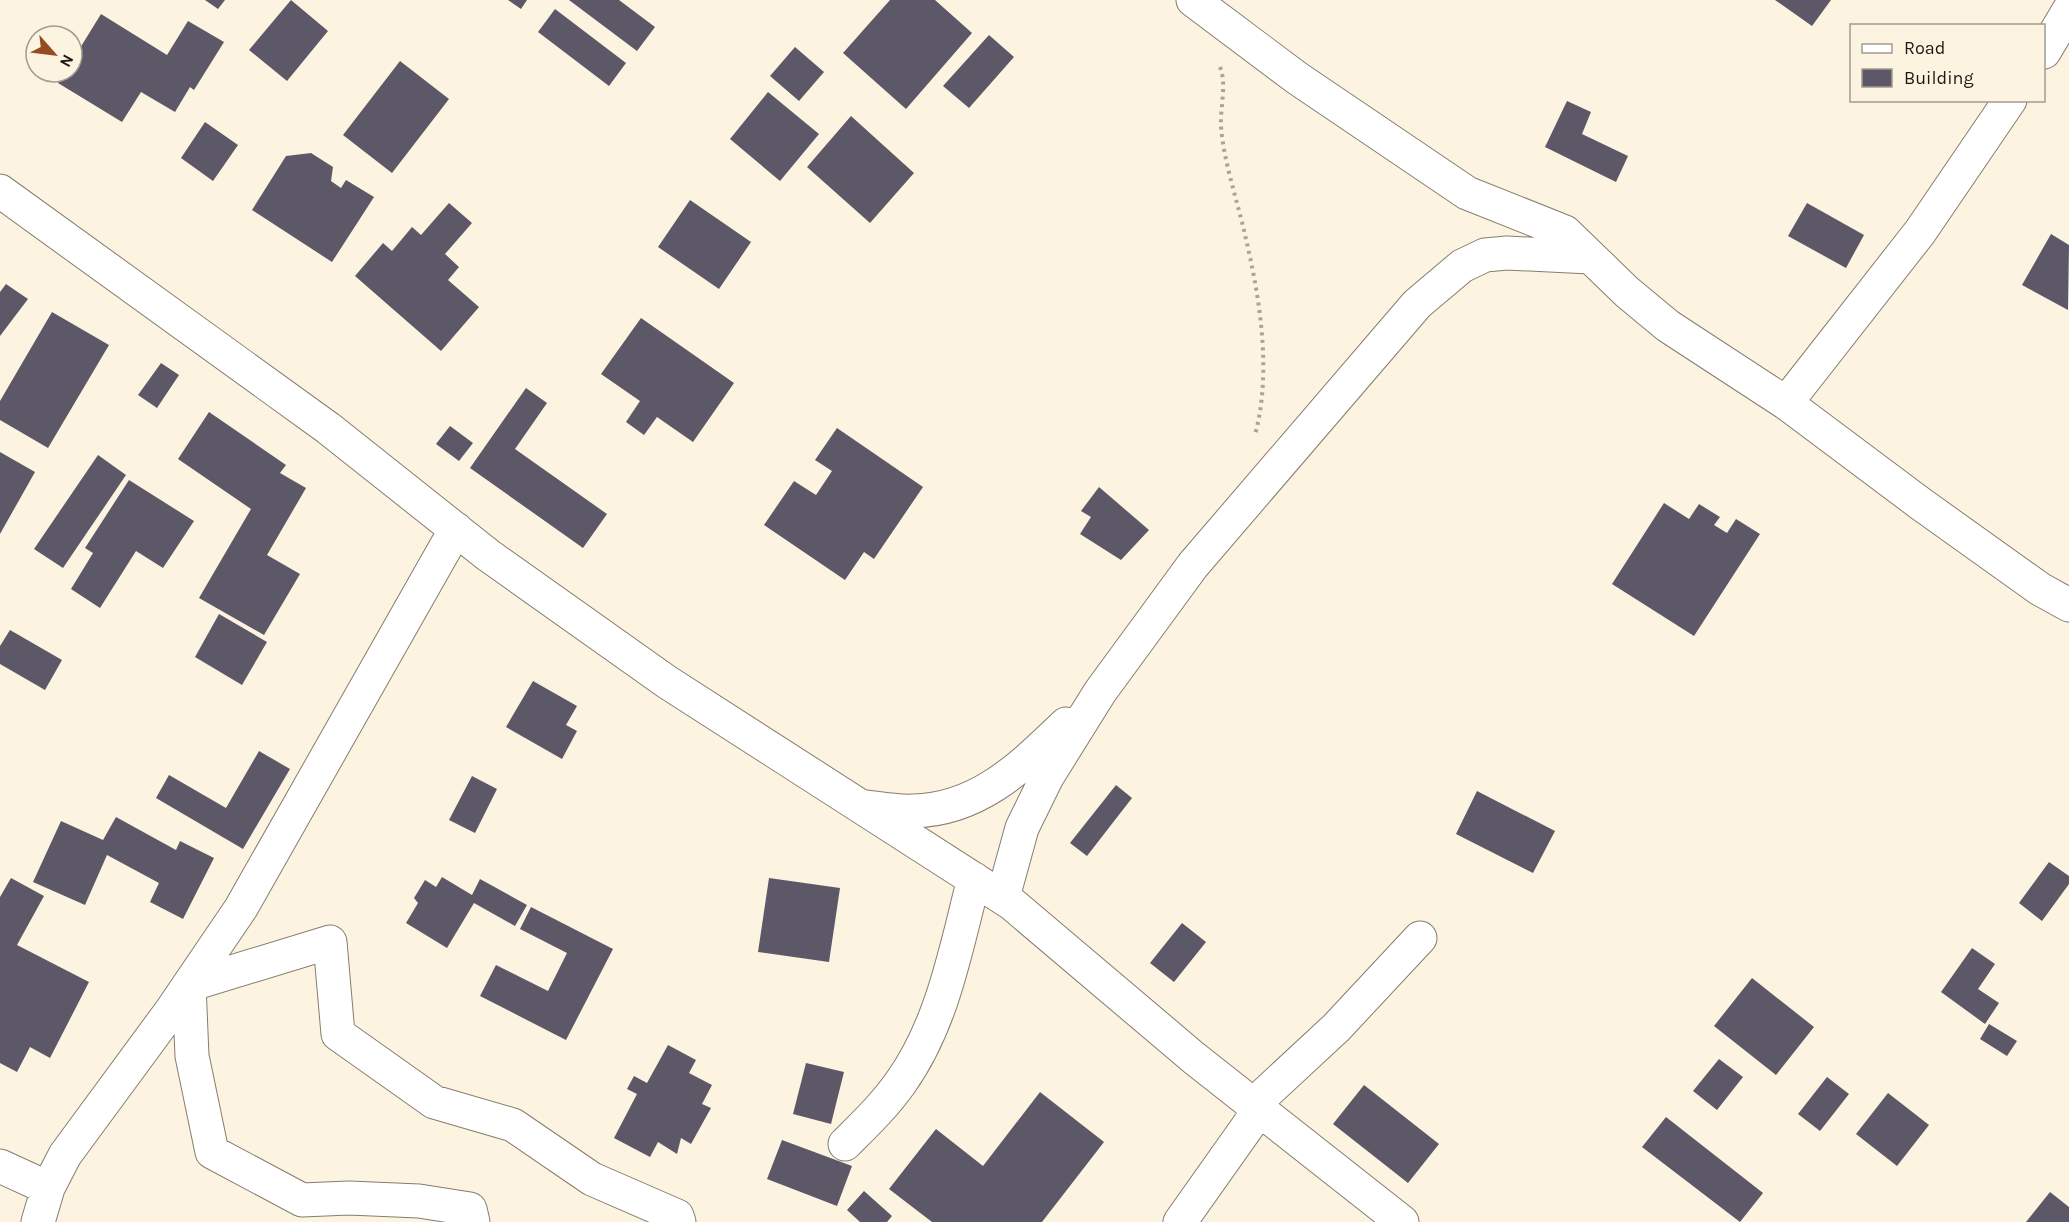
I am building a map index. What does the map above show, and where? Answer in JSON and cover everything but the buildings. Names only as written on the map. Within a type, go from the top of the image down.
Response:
[{"type":"street","points":[[1193,0],[1297,78],[1467,193],[1565,232],[1668,326],[1786,403],[2040,589],[2069,605]]},
{"type":"street","points":[[2045,49],[2069,9]]},
{"type":"street","points":[[1786,403],[1920,232],[2009,102]]},
{"type":"street","points":[[0,192],[328,428],[456,529],[667,682],[1003,897],[1256,1107],[1402,1222]]},
{"type":"street","points":[[1003,897],[1022,828],[1047,777],[1100,692],[1192,565],[1417,304],[1462,266],[1485,255],[1507,253],[1590,257]]},
{"type":"street","points":[[38,1222],[48,1188],[65,1155],[189,985],[241,908],[456,529]]},
{"type":"street","points":[[864,807],[914,812],[973,798],[992,789],[1018,770],[1100,692]]},
{"type":"street","points":[[845,1144],[884,1104],[902,1080],[932,1025],[951,974],[974,879]]},
{"type":"street","points":[[1180,1222],[1256,1107],[1336,1028],[1420,938]]},
{"type":"street","points":[[189,985],[330,942],[338,1034],[434,1102],[513,1125],[592,1179],[676,1216],[679,1222]]},
{"type":"street","points":[[189,985],[192,1056],[212,1152],[302,1200],[419,1201],[470,1209],[473,1222]]},
{"type":"street","points":[[0,1166],[48,1188]]},
{"type":"path","points":[[1216,60],[1222,70],[1221,126],[1246,238],[1259,321],[1263,384],[1261,412],[1254,442]]}]
